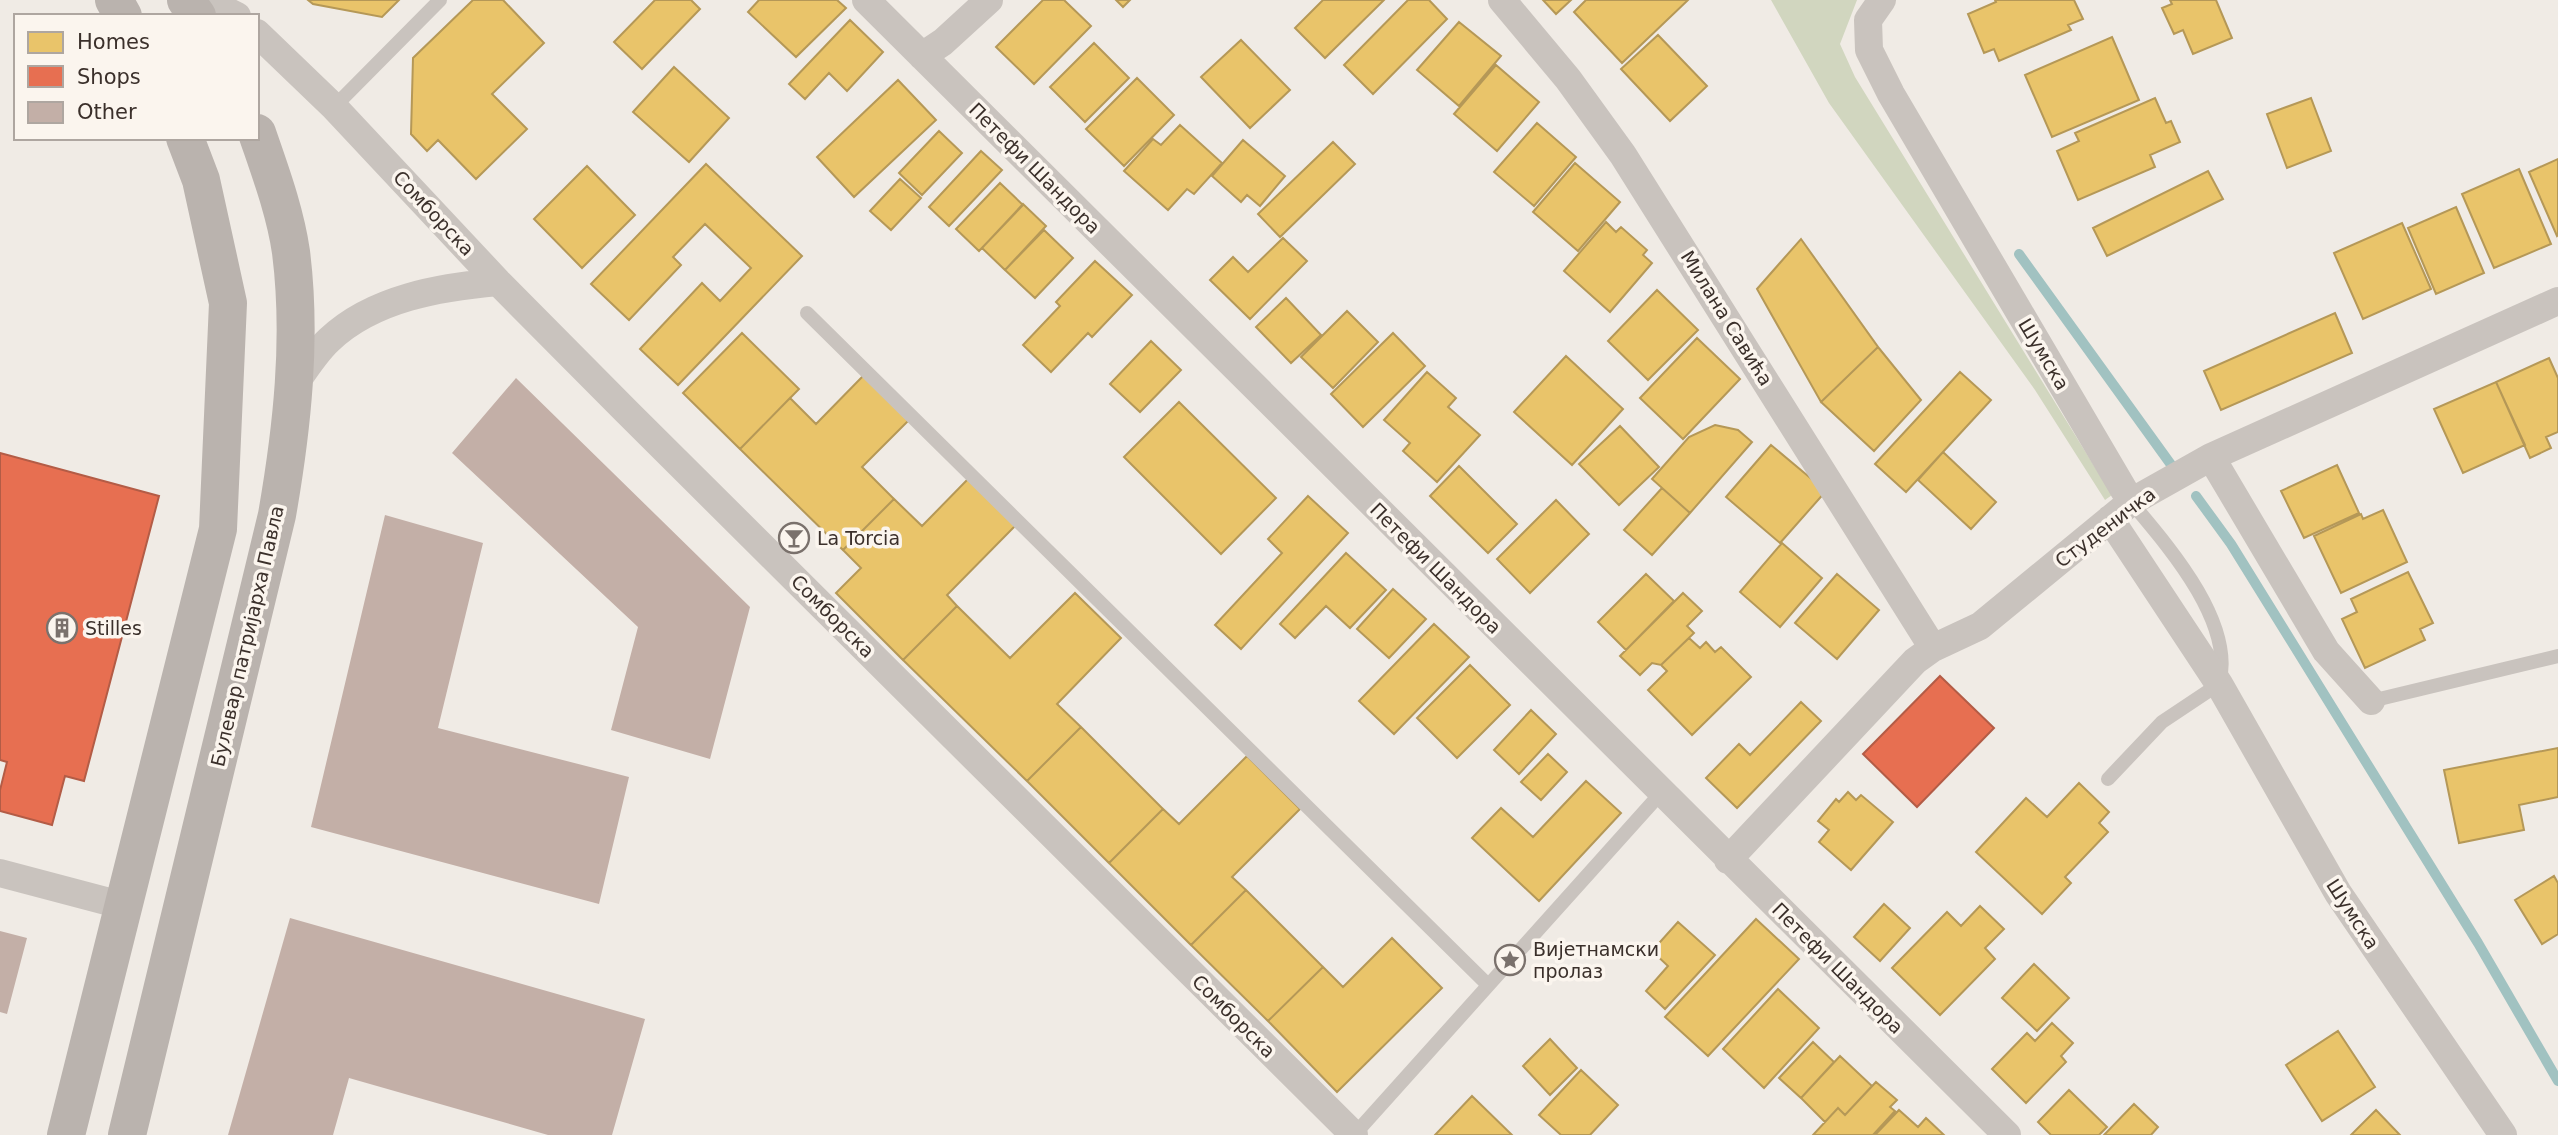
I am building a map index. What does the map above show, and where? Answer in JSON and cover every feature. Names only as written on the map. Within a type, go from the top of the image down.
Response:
[{"type":"main road","name":"Булевар патријарха Павла","points":[[127,1135],[277,515],[288,453],[293,387],[290,251],[276,188],[259,139]]},
{"type":"main road","points":[[66,1135],[121,905],[218,529],[228,303],[201,180],[186,140]]},
{"type":"street","points":[[205,0],[233,14]]},
{"type":"street","name":"Петефи Шандора","points":[[866,0],[2007,1135]]},
{"type":"street","points":[[922,56],[943,42],[989,0]]},
{"type":"street","name":"Милана Савића","points":[[1502,0],[1568,79],[1623,155],[1933,648]]},
{"type":"street","name":"Шумска","points":[[1875,10],[1869,50],[2121,511],[2338,893],[2503,1135]]},
{"type":"street","name":"Сомборска","points":[[259,35],[334,107],[498,282],[1354,1135]]},
{"type":"street","points":[[293,387],[329,340],[370,311],[401,300],[498,282]]},
{"type":"street","name":"Студеничка","points":[[1728,860],[1915,661],[1933,648],[1980,626],[2121,511],[2211,457],[2558,301]]},
{"type":"street","points":[[2211,457],[2326,651],[2371,701]]},
{"type":"street","points":[[0,873],[121,905]]},
{"type":"lane","points":[[334,107],[439,0]]},
{"type":"lane","points":[[807,313],[1488,985]]},
{"type":"lane","points":[[2371,701],[2558,656]]},
{"type":"lane","points":[[2108,779],[2162,722],[2219,684]]},
{"type":"lane","points":[[1354,1135],[1661,793]]},
{"type":"green space","points":[[1771,0],[1857,0],[1840,44],[1855,77],[2112,495],[2105,500],[2035,390],[1829,103]]},
{"type":"building: Homes","points":[[308,0],[399,0],[382,17],[313,4]]},
{"type":"building: Homes","points":[[473,0],[503,0],[544,43],[492,94],[527,129],[476,179],[438,140],[427,151],[411,134],[413,58]]},
{"type":"building: Homes","points":[[655,0],[691,0],[700,9],[642,69],[614,42]]},
{"type":"building: Homes","points":[[759,0],[837,0],[846,8],[796,57],[748,12]]},
{"type":"building: Homes","points":[[1043,0],[1064,0],[1091,26],[1034,84],[996,47]]},
{"type":"building: Homes","points":[[1116,0],[1130,0],[1123,7]]},
{"type":"building: Homes","points":[[1323,0],[1384,0],[1325,58],[1295,28]]},
{"type":"building: Homes","points":[[1408,0],[1429,0],[1447,19],[1373,94],[1344,65]]},
{"type":"building: Homes","points":[[1543,0],[1571,0],[1556,14]]},
{"type":"building: Homes","points":[[1586,0],[1688,0],[1622,63],[1574,12]]},
{"type":"building: Homes","points":[[1995,0],[2074,0],[2083,19],[2068,25],[2071,30],[1999,61],[1994,49],[1984,53],[1968,14],[1996,2]]},
{"type":"building: Homes","points":[[2170,0],[2216,0],[2232,38],[2193,54],[2183,30],[2174,34],[2162,8],[2172,4]]},
{"type":"building: Homes","points":[[850,20],[883,52],[847,91],[829,73],[805,99],[789,84]]},
{"type":"building: Homes","points":[[1459,22],[1501,56],[1459,106],[1417,70]]},
{"type":"building: Homes","points":[[1658,35],[1707,86],[1670,121],[1621,69]]},
{"type":"building: Homes","points":[[2112,37],[2139,100],[2052,137],[2025,75]]},
{"type":"building: Homes","points":[[1241,40],[1290,90],[1250,128],[1201,77]]},
{"type":"building: Homes","points":[[1094,43],[1129,78],[1085,122],[1050,87]]},
{"type":"building: Homes","points":[[1496,65],[1539,102],[1497,151],[1454,114]]},
{"type":"building: Homes","points":[[674,67],[729,118],[689,162],[633,112]]},
{"type":"building: Homes","points":[[1137,78],[1174,115],[1124,166],[1086,129]]},
{"type":"building: Homes","points":[[898,80],[936,120],[854,197],[817,157]]},
{"type":"building: Homes","points":[[2155,98],[2166,123],[2171,121],[2180,142],[2150,155],[2155,167],[2078,200],[2057,151],[2079,141],[2075,133]]},
{"type":"building: Homes","points":[[2311,98],[2331,151],[2287,168],[2267,114]]},
{"type":"building: Homes","points":[[1537,123],[1576,157],[1534,206],[1494,172]]},
{"type":"building: Homes","points":[[1180,125],[1222,163],[1194,194],[1187,189],[1168,210],[1124,171],[1153,139],[1161,145]]},
{"type":"building: Homes","points":[[939,131],[962,153],[922,195],[899,173]]},
{"type":"building: Homes","points":[[1243,140],[1285,176],[1260,206],[1247,195],[1241,202],[1212,176]]},
{"type":"building: Homes","points":[[1333,142],[1355,164],[1280,237],[1258,214]]},
{"type":"building: Homes","points":[[981,151],[1002,170],[949,226],[929,207]]},
{"type":"building: Homes","points":[[2558,159],[2558,235],[2557,236],[2529,172]]},
{"type":"building: Homes","points":[[1575,163],[1620,202],[1578,251],[1533,212]]},
{"type":"building: Homes","points":[[706,164],[802,256],[678,385],[640,349],[702,283],[720,301],[751,268],[705,224],[673,257],[681,265],[629,320],[591,284]]},
{"type":"building: Homes","points":[[587,166],[635,215],[582,268],[534,219]]},
{"type":"building: Homes","points":[[2519,169],[2551,244],[2494,268],[2462,194]]},
{"type":"building: Homes","points":[[2208,171],[2223,199],[2107,256],[2093,228]]},
{"type":"building: Homes","points":[[900,179],[921,198],[891,230],[870,211]]},
{"type":"building: Homes","points":[[1000,183],[1023,205],[979,251],[956,229]]},
{"type":"building: Homes","points":[[1023,204],[1046,226],[1005,270],[982,248]]},
{"type":"building: Homes","points":[[2456,207],[2484,273],[2436,294],[2408,228]]},
{"type":"building: Homes","points":[[1606,222],[1616,232],[1621,227],[1647,250],[1643,255],[1652,263],[1610,312],[1564,271]]},
{"type":"building: Homes","points":[[2402,223],[2431,289],[2363,319],[2334,253]]},
{"type":"building: Homes","points":[[1044,230],[1073,258],[1035,298],[1005,270]]},
{"type":"building: Homes","points":[[1283,238],[1307,261],[1250,319],[1210,280],[1233,257],[1248,272]]},
{"type":"building: Homes","points":[[1801,239],[1878,347],[1821,402],[1757,289]]},
{"type":"building: Homes","points":[[1095,261],[1132,295],[1092,337],[1088,333],[1051,372],[1023,345],[1060,306],[1056,302]]},
{"type":"building: Homes","points":[[1657,290],[1698,330],[1648,380],[1608,341]]},
{"type":"building: Homes","points":[[1286,298],[1321,335],[1291,363],[1256,327]]},
{"type":"building: Homes","points":[[1347,311],[1378,342],[1333,388],[1301,357]]},
{"type":"building: Homes","points":[[2335,313],[2352,353],[2221,410],[2204,371]]},
{"type":"building: Homes","points":[[742,333],[799,389],[740,449],[683,393]]},
{"type":"building: Homes","points":[[1393,333],[1425,366],[1363,427],[1331,394]]},
{"type":"building: Homes","points":[[1697,338],[1740,379],[1683,439],[1640,398]]},
{"type":"building: Homes","points":[[1151,341],[1181,370],[1140,412],[1110,384]]},
{"type":"building: Homes","points":[[1878,347],[1921,400],[1874,451],[1821,402]]},
{"type":"building: Homes","points":[[1566,356],[1623,409],[1572,465],[1514,412]]},
{"type":"building: Homes","points":[[2549,358],[2558,378],[2558,432],[2546,437],[2551,448],[2530,458],[2496,382]]},
{"type":"building: Homes","points":[[1427,372],[1456,398],[1448,407],[1480,435],[1437,482],[1403,451],[1410,443],[1384,420]]},
{"type":"building: Homes","points":[[1960,372],[1991,400],[1906,492],[1875,464]]},
{"type":"building: Homes","points":[[864,375],[909,420],[862,467],[894,499],[843,550],[740,449],[790,398],[816,424]]},
{"type":"building: Homes","points":[[2496,382],[2525,445],[2463,473],[2434,409]]},
{"type":"building: Homes","points":[[1179,402],[1276,498],[1221,554],[1124,457]]},
{"type":"building: Homes","points":[[1715,425],[1738,430],[1752,442],[1690,513],[1652,479],[1689,437]]},
{"type":"building: Homes","points":[[1620,426],[1659,467],[1619,505],[1579,464]]},
{"type":"building: Homes","points":[[1771,445],[1826,491],[1780,543],[1726,497]]},
{"type":"building: Homes","points":[[1943,452],[1996,502],[1971,529],[1918,480]]},
{"type":"building: Homes","points":[[2337,465],[2359,513],[2304,538],[2281,491]]},
{"type":"building: Homes","points":[[1459,466],[1517,524],[1488,553],[1430,496]]},
{"type":"building: Homes","points":[[969,478],[1016,525],[947,595],[957,606],[903,660],[836,593],[861,568],[843,550],[894,499],[922,526]]},
{"type":"building: Homes","points":[[1662,488],[1690,513],[1652,555],[1624,530]]},
{"type":"building: Homes","points":[[1308,496],[1348,533],[1241,649],[1215,625],[1282,553],[1268,539]]},
{"type":"building: Homes","points":[[1556,500],[1589,534],[1530,593],[1497,559]]},
{"type":"building: Homes","points":[[2383,510],[2407,562],[2341,593],[2314,536],[2361,514],[2363,519]]},
{"type":"building: Homes","points":[[1782,543],[1822,578],[1780,627],[1740,592]]},
{"type":"building: Homes","points":[[1346,553],[1386,590],[1350,628],[1326,606],[1295,638],[1280,624]]},
{"type":"building: Homes","points":[[2408,572],[2433,623],[2420,629],[2425,640],[2365,668],[2342,619],[2357,612],[2351,599]]},
{"type":"building: Homes","points":[[1646,574],[1674,601],[1626,650],[1598,622]]},
{"type":"building: Homes","points":[[1837,574],[1879,610],[1837,659],[1795,623]]},
{"type":"building: Homes","points":[[1393,589],[1426,619],[1389,658],[1357,629]]},
{"type":"building: Homes","points":[[1075,593],[1121,638],[1057,704],[1081,727],[1027,781],[903,660],[957,606],[1010,658]]},
{"type":"building: Homes","points":[[1683,593],[1702,611],[1687,626],[1694,633],[1661,665],[1652,663],[1640,675],[1620,656]]},
{"type":"building: Homes","points":[[1434,624],[1469,657],[1394,734],[1359,701]]},
{"type":"building: Homes","points":[[1689,638],[1700,648],[1706,642],[1715,652],[1721,647],[1751,677],[1692,735],[1648,690],[1667,671],[1661,665]]},
{"type":"building: Homes","points":[[1470,665],[1510,705],[1457,758],[1417,718]]},
{"type":"building: Homes","points":[[1801,702],[1821,721],[1737,808],[1706,778],[1739,744],[1750,755]]},
{"type":"building: Homes","points":[[1531,710],[1556,734],[1519,774],[1494,750]]},
{"type":"building: Homes","points":[[1081,727],[1163,809],[1109,863],[1027,781]]},
{"type":"building: Homes","points":[[2558,748],[2558,797],[2519,805],[2524,830],[2459,843],[2444,770]]},
{"type":"building: Homes","points":[[1548,754],[1567,772],[1541,800],[1521,782]]},
{"type":"building: Homes","points":[[1247,756],[1300,809],[1232,877],[1246,890],[1191,945],[1109,863],[1163,809],[1179,824]]},
{"type":"building: Homes","points":[[1586,781],[1621,813],[1539,901],[1472,838],[1501,808],[1533,837]]},
{"type":"building: Homes","points":[[2079,783],[2109,812],[2099,823],[2108,832],[2065,877],[2071,883],[2042,914],[1976,852],[2026,798],[2047,817]]},
{"type":"building: Homes","points":[[1848,792],[1856,800],[1861,795],[1893,822],[1851,870],[1819,842],[1829,830],[1818,821],[1836,799],[1839,802]]},
{"type":"building: Homes","points":[[2554,876],[2558,883],[2558,934],[2542,944],[2515,900]]},
{"type":"building: Homes","points":[[1246,890],[1323,967],[1268,1021],[1191,945]]},
{"type":"building: Homes","points":[[1884,904],[1910,928],[1880,961],[1854,937]]},
{"type":"building: Homes","points":[[1980,906],[2004,929],[1985,948],[1995,959],[1940,1015],[1892,968],[1947,912],[1961,926]]},
{"type":"building: Homes","points":[[1756,919],[1799,959],[1708,1056],[1665,1017]]},
{"type":"building: Homes","points":[[1678,922],[1715,955],[1665,1009],[1646,991],[1668,966],[1652,951]]},
{"type":"building: Homes","points":[[1392,938],[1442,988],[1337,1092],[1268,1021],[1323,967],[1343,987]]},
{"type":"building: Homes","points":[[2034,964],[2069,998],[2037,1031],[2002,998]]},
{"type":"building: Homes","points":[[1778,989],[1819,1028],[1764,1088],[1723,1049]]},
{"type":"building: Homes","points":[[2052,1023],[2073,1043],[2061,1056],[2066,1062],[2026,1103],[1992,1069],[2027,1033],[2035,1041]]},
{"type":"building: Homes","points":[[2338,1031],[2375,1087],[2322,1121],[2286,1065]]},
{"type":"building: Homes","points":[[1550,1039],[1577,1068],[1550,1095],[1523,1066]]},
{"type":"building: Homes","points":[[1813,1042],[1834,1062],[1801,1098],[1779,1078]]},
{"type":"building: Homes","points":[[1840,1056],[1872,1086],[1845,1115],[1838,1108],[1825,1122],[1801,1098]]},
{"type":"building: Homes","points":[[1581,1070],[1618,1105],[1590,1135],[1561,1135],[1539,1115]]},
{"type":"building: Homes","points":[[1876,1082],[1897,1100],[1890,1107],[1895,1111],[1873,1135],[1813,1135],[1838,1108],[1845,1115]]},
{"type":"building: Homes","points":[[2069,1090],[2107,1127],[2099,1135],[2051,1135],[2038,1122]]},
{"type":"building: Homes","points":[[1472,1096],[1512,1135],[1435,1135]]},
{"type":"building: Homes","points":[[2134,1104],[2158,1127],[2151,1135],[2104,1135]]},
{"type":"building: Homes","points":[[1899,1110],[1918,1127],[1926,1118],[1944,1135],[1875,1135]]},
{"type":"building: Homes","points":[[2376,1110],[2400,1135],[2351,1135]]},
{"type":"building: Shops","name":"Stilles","points":[[0,453],[159,496],[84,781],[65,776],[52,825],[0,811],[0,790],[7,762],[0,760]]},
{"type":"building: Shops","points":[[1940,676],[1994,728],[1917,807],[1863,754]]},
{"type":"building: Other","points":[[516,378],[750,607],[710,759],[611,730],[638,627],[452,453]]},
{"type":"building: Other","points":[[385,515],[483,543],[438,728],[629,777],[599,904],[311,827]]},
{"type":"building: Other","points":[[290,918],[645,1019],[612,1135],[548,1135],[349,1078],[333,1135],[228,1135]]},
{"type":"building: Other","points":[[0,931],[27,938],[7,1014],[0,1012]]},
{"type":"waterway","points":[[2019,254],[2172,466]]},
{"type":"waterway","points":[[2196,496],[2231,544],[2478,943],[2558,1081]]},
{"type":"place","name":"La Torcia","points":[[794,538]]},
{"type":"place","name":"Stilles","points":[[62,628]]},
{"type":"place","name":"Вијетнамски пролаз","points":[[1510,960]]}]
